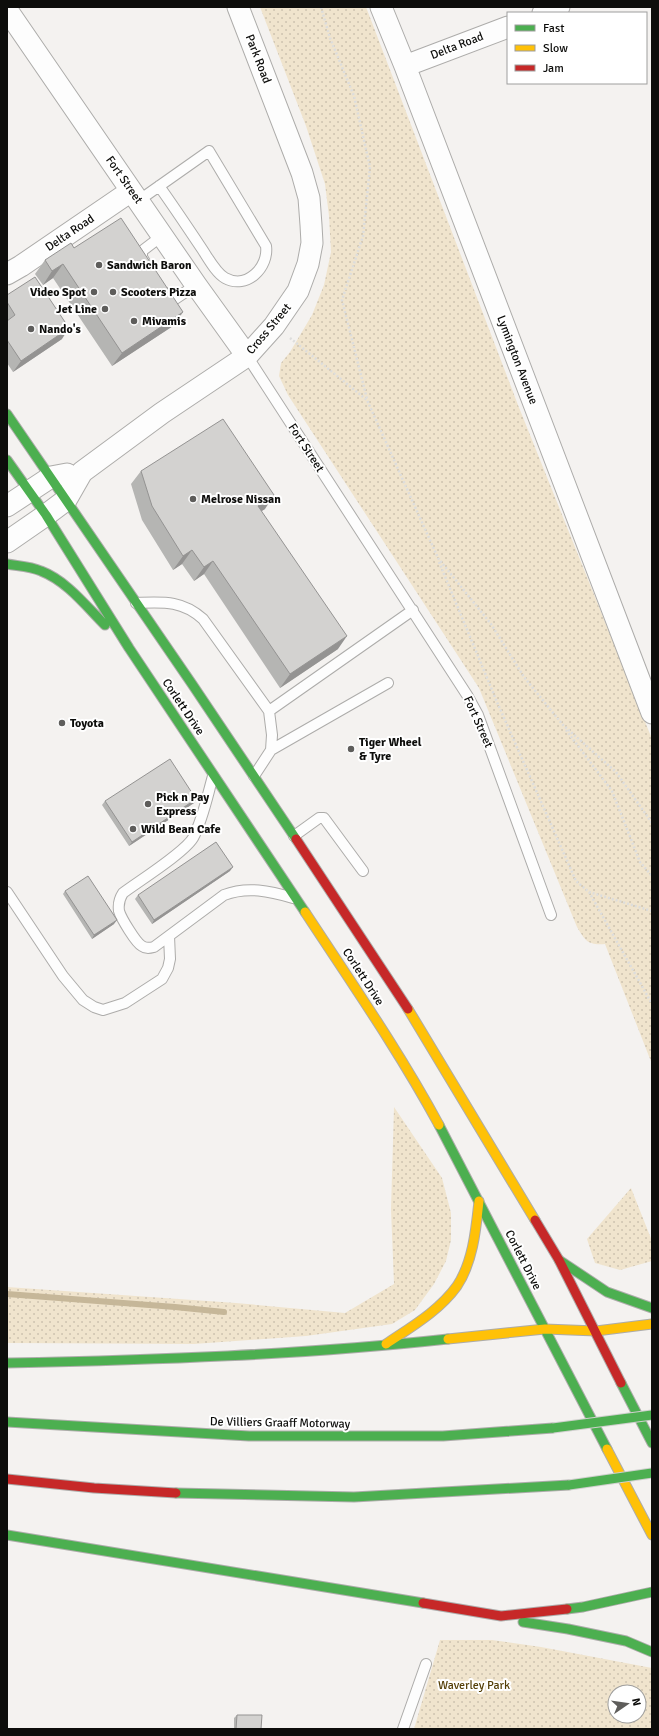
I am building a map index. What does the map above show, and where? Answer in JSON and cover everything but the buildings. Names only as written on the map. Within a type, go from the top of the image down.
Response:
[{"type":"main road","name":"Corlett Drive","points":[[7,414],[254,776],[398,992],[559,1260],[652,1443]]},
{"type":"main road","name":"Corlett Drive","points":[[7,460],[46,516],[129,648],[298,900],[384,1031],[420,1089],[652,1535]]},
{"type":"main road","points":[[7,564],[32,568],[46,573],[63,585],[129,648]]},
{"type":"main road","points":[[386,1344],[440,1305],[458,1285],[471,1249],[479,1201]]},
{"type":"main road","points":[[559,1260],[607,1292],[652,1308]]},
{"type":"main road","points":[[7,1363],[154,1360],[432,1341],[545,1329],[596,1331],[652,1324]]},
{"type":"main road","name":"De Villiers Graaff Motorway","points":[[7,1422],[250,1436],[443,1436],[553,1428],[652,1415]]},
{"type":"main road","points":[[7,1479],[94,1488],[188,1494],[354,1497],[569,1485],[652,1473]]},
{"type":"main road","points":[[7,1535],[501,1616],[529,1623],[568,1629],[626,1641],[652,1652]]},
{"type":"main road","points":[[501,1616],[583,1607],[652,1592]]},
{"type":"street","name":"Park Road","points":[[238,7],[277,110]]},
{"type":"street","name":"Lymington Avenue","points":[[381,7],[405,66],[652,713]]},
{"type":"street","points":[[546,12],[559,7]]},
{"type":"street","name":"Fort Street","points":[[7,10],[196,285],[247,356]]},
{"type":"street","name":"Delta Road","points":[[405,66],[507,26]]},
{"type":"street","name":"Cross Street","points":[[7,542],[46,516],[66,500],[82,472],[162,413],[247,356],[288,308],[303,280],[312,242],[309,198],[302,173],[277,110]]},
{"type":"street","name":"Delta Road","points":[[7,274],[135,196]]},
{"type":"street","name":"Cross Street","points":[[7,506],[51,477],[82,472]]},
{"type":"lane","points":[[135,196],[160,186],[209,152],[266,246],[267,254],[261,270],[244,280],[234,281],[224,278],[209,260],[160,186]]},
{"type":"lane","points":[[152,272],[142,257],[142,251],[163,235]]},
{"type":"lane","points":[[160,284],[172,301],[196,285]]},
{"type":"lane","name":"Fort Street","points":[[247,356],[467,695],[478,715],[551,915]]},
{"type":"lane","points":[[136,603],[167,601],[192,609],[203,619],[269,711],[272,735],[271,750]]},
{"type":"lane","points":[[269,711],[412,610]]},
{"type":"lane","points":[[254,776],[271,750],[388,682]]},
{"type":"lane","points":[[214,774],[202,816],[192,839],[183,849],[123,893],[119,898],[120,912],[137,941],[142,946],[148,948],[154,947],[224,895],[234,891],[264,890],[298,900]]},
{"type":"lane","points":[[294,836],[319,818],[324,818],[363,871]]},
{"type":"lane","points":[[10,896],[63,976],[83,1000],[94,1007],[103,1010],[125,1003],[162,979],[168,968],[170,959],[169,936]]},
{"type":"lane","points":[[404,1729],[426,1664]]},
{"type":"path","points":[[321,7],[330,38],[354,96],[370,167],[363,236],[342,300],[367,400],[438,558],[497,702],[576,881],[589,892],[652,1004]]},
{"type":"path","points":[[274,326],[312,354],[367,400]]},
{"type":"path","points":[[438,558],[491,624],[524,677],[612,791],[640,862],[652,876]]},
{"type":"path","points":[[562,725],[616,772],[652,823]]},
{"type":"path","points":[[589,892],[652,911]]},
{"type":"green space","points":[[260,7],[366,7],[518,405],[652,739],[652,1064],[605,944],[588,942],[577,927],[479,688],[288,395],[279,376],[281,363],[290,352],[312,315],[324,285],[331,252],[325,184],[306,126]]},
{"type":"green space","points":[[394,1107],[442,1178],[451,1213],[451,1240],[446,1261],[434,1284],[415,1310],[392,1324],[306,1336],[194,1344],[7,1343],[7,1287],[236,1303],[345,1313],[394,1284],[391,1209]]},
{"type":"green space","points":[[631,1188],[652,1241],[652,1261],[620,1270],[595,1263],[587,1239]]},
{"type":"green space","name":"Waverley Park","points":[[440,1640],[492,1640],[541,1647],[652,1668],[652,1729],[414,1729]]},
{"type":"waterway","points":[[7,1294],[224,1312]]},
{"type":"traffic: fast","points":[[7,414],[296,839]]},
{"type":"traffic: fast","points":[[7,460],[46,515],[129,648],[305,912]]},
{"type":"traffic: fast","points":[[7,564],[33,568],[50,575],[68,587],[105,625]]},
{"type":"traffic: fast","points":[[439,1125],[607,1449]]},
{"type":"traffic: fast","points":[[559,1260],[607,1292],[652,1308]]},
{"type":"traffic: fast","points":[[7,1363],[228,1356],[393,1345],[448,1339]]},
{"type":"traffic: fast","points":[[621,1383],[652,1443]]},
{"type":"traffic: fast","points":[[553,1428],[652,1415]]},
{"type":"traffic: fast","points":[[7,1422],[249,1436],[443,1436],[553,1428]]},
{"type":"traffic: fast","points":[[569,1485],[652,1473]]},
{"type":"traffic: fast","points":[[176,1493],[354,1497],[569,1485]]},
{"type":"traffic: fast","points":[[7,1535],[423,1603]]},
{"type":"traffic: fast","points":[[567,1609],[652,1592]]},
{"type":"traffic: fast","points":[[523,1622],[568,1629],[626,1641],[652,1652]]},
{"type":"traffic: slow","points":[[305,912],[408,1070],[439,1125]]},
{"type":"traffic: slow","points":[[408,1009],[535,1220]]},
{"type":"traffic: slow","points":[[386,1344],[433,1311],[457,1286],[467,1267],[473,1245],[479,1201]]},
{"type":"traffic: slow","points":[[448,1339],[545,1329],[596,1331],[652,1324]]},
{"type":"traffic: slow","points":[[607,1449],[652,1535]]},
{"type":"traffic: jam","points":[[296,839],[408,1009]]},
{"type":"traffic: jam","points":[[535,1220],[559,1260],[621,1383]]},
{"type":"traffic: jam","points":[[7,1479],[94,1488],[176,1493]]},
{"type":"traffic: jam","points":[[423,1603],[501,1616],[567,1609]]},
{"type":"place","name":"Sandwich Baron","points":[[99,265]]},
{"type":"place","name":"Video Spot","points":[[94,292]]},
{"type":"place","name":"Scooters Pizza","points":[[113,292]]},
{"type":"place","name":"Jet Line","points":[[105,309]]},
{"type":"place","name":"Mivamis","points":[[134,321]]},
{"type":"place","name":"Nando's","points":[[31,329]]},
{"type":"place","name":"Melrose Nissan","points":[[193,499]]},
{"type":"place","name":"Toyota","points":[[62,723]]},
{"type":"place","name":"Tiger Wheel & Tyre","points":[[351,749]]},
{"type":"place","name":"Pick n Pay Express","points":[[148,804]]},
{"type":"place","name":"Wild Bean Cafe","points":[[133,829]]}]
